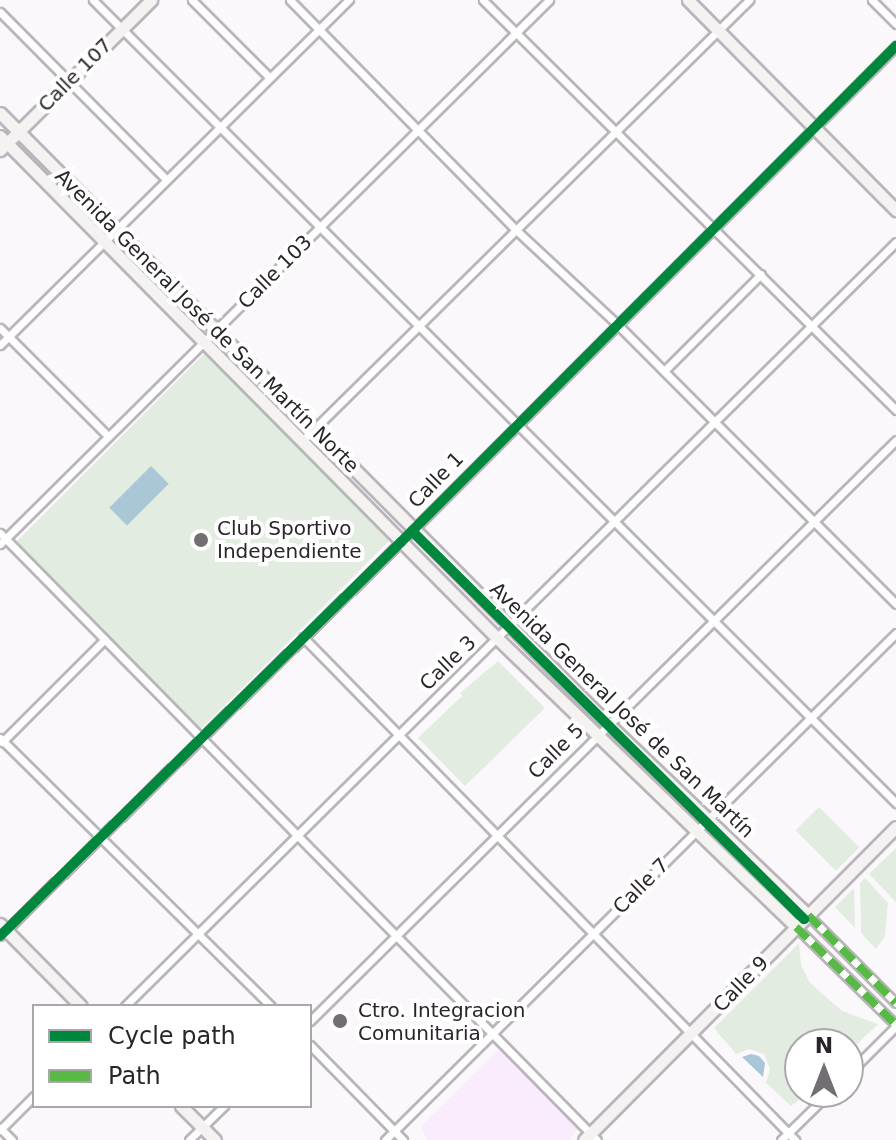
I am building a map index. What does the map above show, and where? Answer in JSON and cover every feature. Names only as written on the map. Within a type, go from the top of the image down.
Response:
[{"type":"main road","name":"Calle 107","points":[[2,143],[18,131],[151,0]]},
{"type":"main road","points":[[688,0],[896,210]]},
{"type":"main road","name":"Avenida General José de San Martín Norte","points":[[0,113],[413,529]]},
{"type":"main road","name":"Avenida General José de San Martín Norte","points":[[2,143],[106,239],[401,542]]},
{"type":"main road","name":"Avenida General José de San Martín","points":[[413,529],[608,724],[808,915]]},
{"type":"main road","name":"Avenida General José de San Martín","points":[[401,542],[796,927]]},
{"type":"main road","name":"Calle 9","points":[[591,1138],[896,827]]},
{"type":"main road","points":[[2,930],[79,1004]]},
{"type":"main road","points":[[183,1108],[215,1140]]},
{"type":"street","points":[[93,0],[896,803]]},
{"type":"street","points":[[192,0],[270,78]]},
{"type":"street","points":[[290,0],[515,229],[617,324],[896,604]]},
{"type":"street","points":[[0,345],[349,0]]},
{"type":"street","points":[[483,0],[896,410]]},
{"type":"street","name":"Calle 103","points":[[2,539],[549,0]]},
{"type":"street","points":[[303,440],[749,0]]},
{"type":"street","points":[[872,0],[896,24]]},
{"type":"street","points":[[0,12],[166,179]]},
{"type":"street","name":"Calle 1","points":[[2,930],[401,542],[896,46]]},
{"type":"street","name":"Calle 3","points":[[127,1004],[511,627],[896,242]]},
{"type":"street","points":[[664,371],[761,274]]},
{"type":"street","points":[[0,328],[108,436]]},
{"type":"street","name":"Calle 5","points":[[312,1019],[896,440]]},
{"type":"street","points":[[2,539],[591,1138]]},
{"type":"street","name":"Calle 7","points":[[385,1140],[896,633]]},
{"type":"street","points":[[303,637],[795,1140]]},
{"type":"street","points":[[103,641],[1,741],[269,1004]]},
{"type":"street","name":"Avenida General José de San Martín","points":[[808,915],[896,1003]]},
{"type":"street","name":"Avenida General José de San Martín","points":[[796,927],[896,1026]]},
{"type":"street","points":[[864,1058],[896,1026]]},
{"type":"street","points":[[312,1047],[403,1140]]},
{"type":"street","points":[[12,1140],[0,1129],[32,1098]]},
{"type":"street","points":[[189,1140],[222,1108]]},
{"type":"street","points":[[781,1140],[814,1108]]},
{"type":"shaded area","name":"Club Sportivo Independiente","points":[[206,352],[392,538],[200,730],[14,544]]},
{"type":"shaded area","points":[[498,661],[545,708],[465,786],[418,738],[462,696],[460,693]]},
{"type":"shaded area","points":[[819,807],[859,847],[836,871],[796,830]]},
{"type":"shaded area","points":[[896,848],[896,902],[869,874]]},
{"type":"shaded area","points":[[865,878],[888,903],[885,936],[876,949],[861,933],[860,883]]},
{"type":"shaded area","points":[[854,888],[855,928],[835,907]]},
{"type":"shaded area","points":[[799,943],[801,965],[810,983],[842,1011],[878,1024],[864,1038],[864,1028],[784,1028],[784,1100],[766,1083],[770,1069],[764,1054],[749,1049],[736,1054],[714,1028]]},
{"type":"shaded area","points":[[497,1051],[504,1051],[580,1126],[570,1140],[427,1140],[421,1126]]},
{"type":"water","points":[[151,466],[169,484],[127,525],[109,508]]},
{"type":"water","points":[[751,1054],[759,1056],[765,1063],[763,1077],[742,1057]]},
{"type":"marked path","points":[[808,915],[896,1003]]},
{"type":"marked path","points":[[796,927],[896,1025]]},
{"type":"cycle path","points":[[0,936],[401,542],[896,46]]},
{"type":"cycle path","points":[[412,531],[804,919]]},
{"type":"place","name":"Club Sportivo Independiente","points":[[201,540]]},
{"type":"place","name":"Ctro. Integracion Comunitaria","points":[[340,1021]]}]
